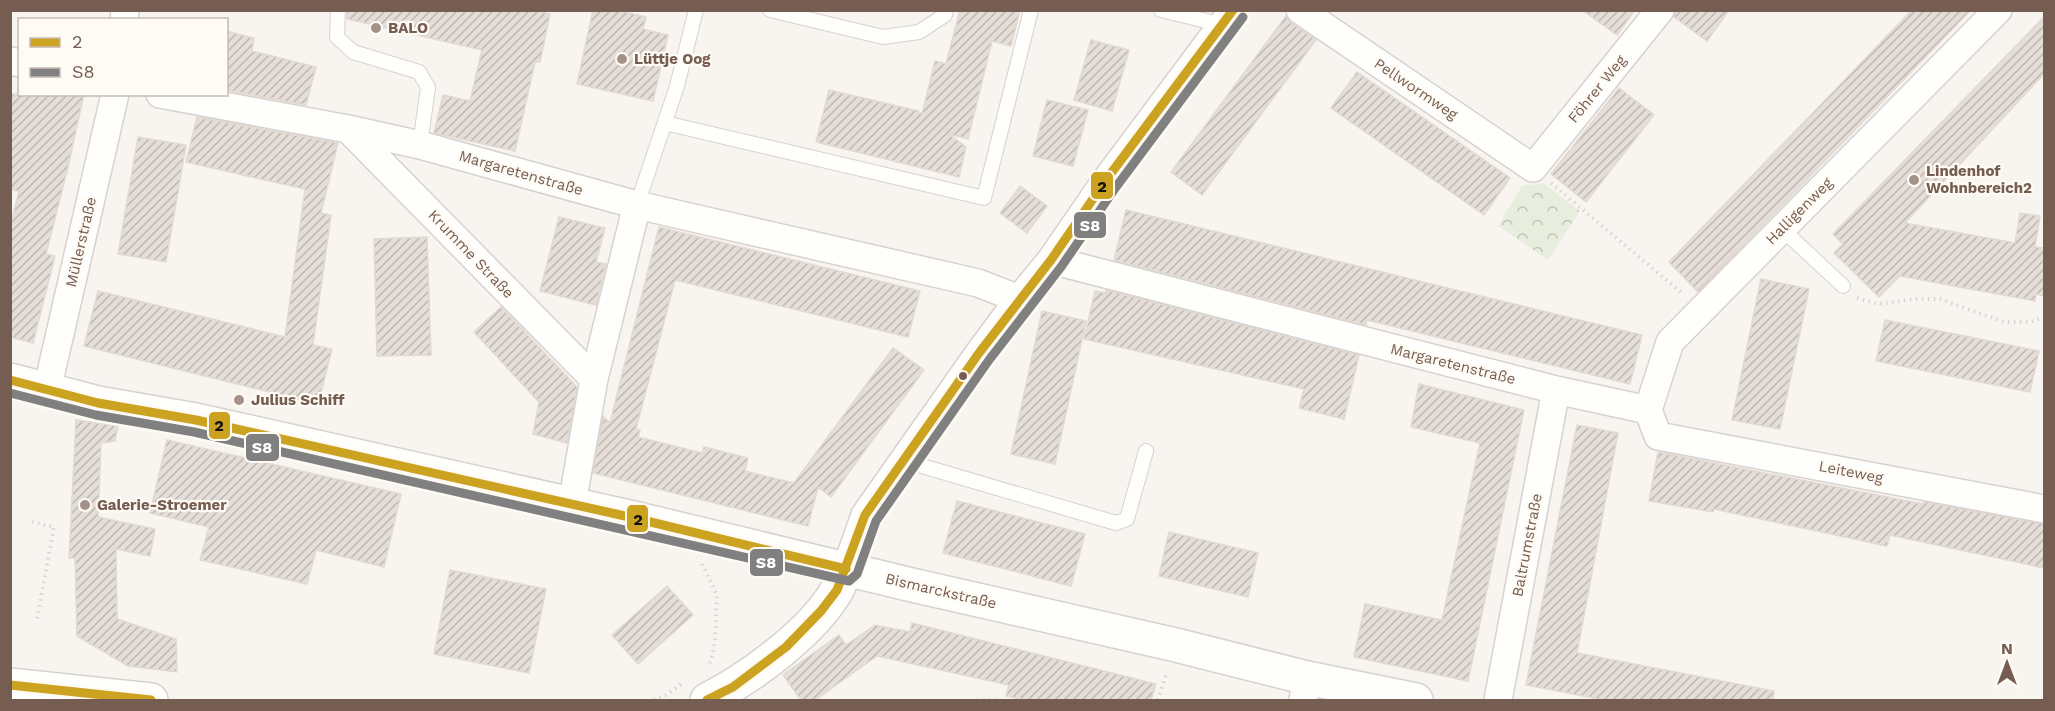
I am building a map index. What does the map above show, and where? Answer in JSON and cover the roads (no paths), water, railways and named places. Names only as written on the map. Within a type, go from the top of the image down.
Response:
[{"type":"main road","name":"Bismarckstraße","points":[[10,380],[98,403],[196,420],[572,504],[1176,645],[1305,689],[1416,700]]},
{"type":"main road","points":[[700,688],[733,687],[786,646],[821,611],[837,590],[846,569]]},
{"type":"main road","points":[[30,691],[152,700]]},
{"type":"street","name":"Pellwormweg","points":[[1300,10],[1533,168]]},
{"type":"street","name":"Föhrer Weg","points":[[1533,168],[1660,10]]},
{"type":"street","name":"Halligenweg","points":[[1648,410],[1670,342],[1998,10]]},
{"type":"street","points":[[846,569],[865,515],[1019,299],[1051,260],[1106,180],[1228,18]]},
{"type":"street","name":"Müllerstraße","points":[[47,390],[115,96]]},
{"type":"street","name":"Margaretenstraße","points":[[171,96],[348,129],[420,145],[637,205],[978,283],[1019,299]]},
{"type":"street","name":"Krumme Straße","points":[[348,129],[594,379]]},
{"type":"street","points":[[572,504],[594,379],[637,205]]},
{"type":"street","name":"Margaretenstraße","points":[[1051,260],[1556,390],[1648,410]]},
{"type":"street","name":"Baltrumstraße","points":[[1498,700],[1556,390]]},
{"type":"street","name":"Leiteweg","points":[[1648,410],[1658,436],[2044,509]]},
{"type":"lane","points":[[338,10],[337,37],[353,52],[419,72],[428,87],[420,145]]},
{"type":"lane","points":[[637,205],[677,86],[696,10]]},
{"type":"lane","points":[[770,10],[883,37],[919,32],[945,15],[946,10]]},
{"type":"lane","points":[[665,123],[984,198],[1031,10]]},
{"type":"lane","points":[[1161,10],[1228,18]]},
{"type":"lane","points":[[1782,229],[1843,286]]},
{"type":"lane","points":[[905,461],[1116,523],[1127,519],[1146,451]]},
{"type":"place","name":"BALO","points":[[376,28]]},
{"type":"place","name":"Lüttje Oog","points":[[622,59]]},
{"type":"place","name":"Lindenhof Wohnbereich2","points":[[1914,180]]},
{"type":"place","name":"Julius Schiff","points":[[239,400]]},
{"type":"place","name":"Galerie-Stroemer","points":[[85,505]]}]
